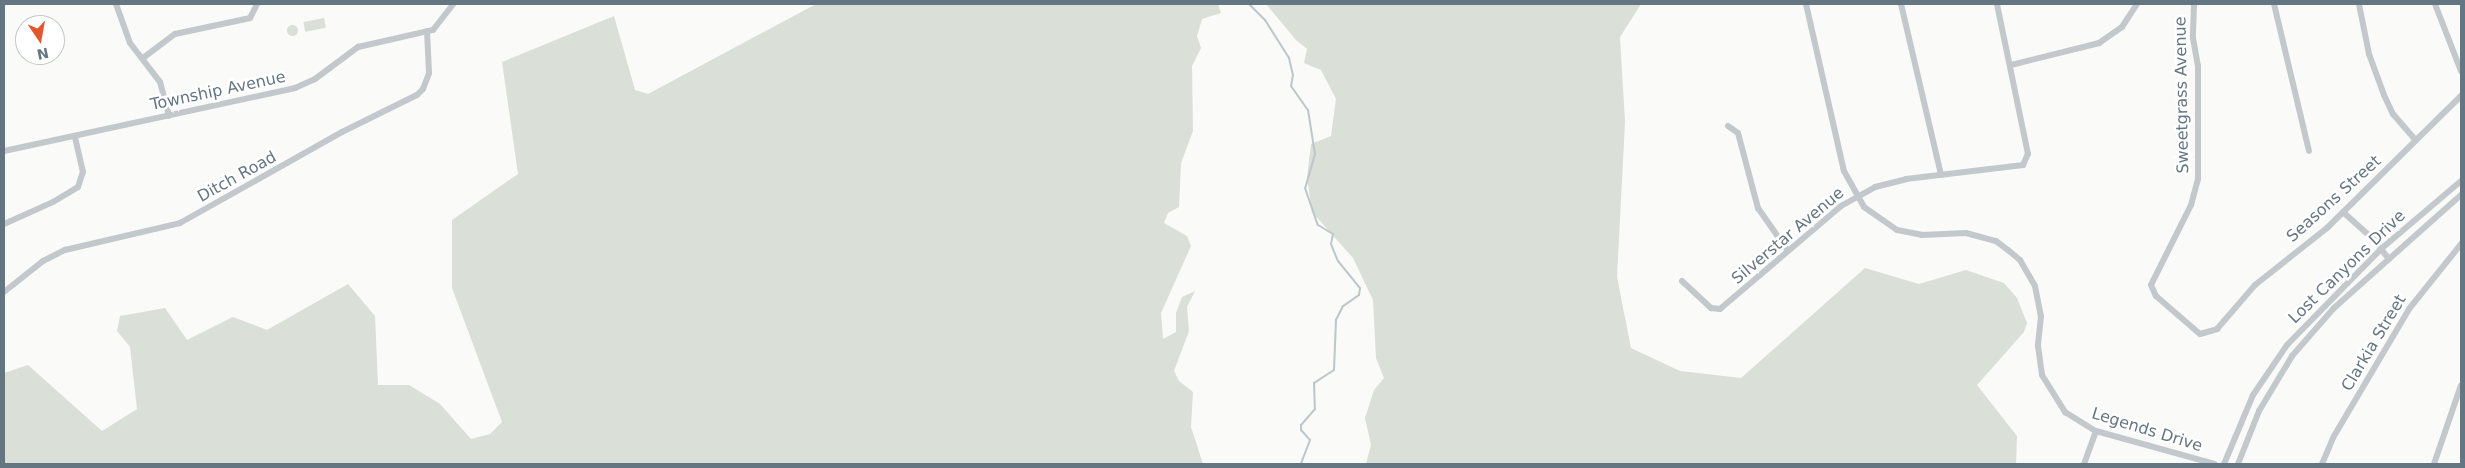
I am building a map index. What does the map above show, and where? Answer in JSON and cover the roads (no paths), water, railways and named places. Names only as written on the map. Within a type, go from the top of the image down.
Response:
[{"type":"street","points":[[116,4],[130,43],[160,82],[169,116]]},
{"type":"street","points":[[143,58],[175,34],[246,20],[254,14],[257,4]]},
{"type":"street","points":[[427,31],[437,28],[453,4]]},
{"type":"street","name":"Legends Drive","points":[[1806,4],[1844,171],[1857,196],[1874,216],[1896,230],[1922,235],[1951,232],[1981,236],[1996,241],[2020,260],[2029,272],[2040,301],[2039,361],[2048,389],[2065,412],[2096,431],[2215,464]]},
{"type":"street","points":[[1901,4],[1941,174]]},
{"type":"street","points":[[1997,4],[2011,64],[2099,43],[2122,27],[2137,4]]},
{"type":"street","name":"Sweetgrass Avenue","points":[[2194,4],[2193,38],[2199,85],[2196,125],[2198,179],[2191,204],[2152,285],[2156,296],[2200,334]]},
{"type":"street","points":[[2274,4],[2309,151]]},
{"type":"street","points":[[2359,4],[2369,54],[2384,94],[2393,114],[2416,140]]},
{"type":"street","points":[[2435,4],[2461,71]]},
{"type":"street","name":"Township Avenue","points":[[4,151],[295,88],[315,78],[358,47],[427,31]]},
{"type":"street","name":"Ditch Road","points":[[4,292],[43,261],[65,250],[172,227],[417,95],[423,89],[429,73],[427,31]]},
{"type":"street","name":"Silverstar Avenue","points":[[1682,281],[1715,310],[1725,307],[1788,250],[1857,196],[1890,182],[1941,174],[2018,167],[2027,161],[2028,154],[2011,64]]},
{"type":"street","name":"Seasons Street","points":[[2200,334],[2217,329],[2260,280],[2344,212],[2461,96]]},
{"type":"street","points":[[1728,126],[1738,133],[1758,208],[1788,250]]},
{"type":"street","points":[[4,224],[53,202],[78,187],[82,172],[75,136]]},
{"type":"street","name":"Lost Canyons Drive","points":[[2224,464],[2253,395],[2287,345],[2381,249],[2461,181]]},
{"type":"street","name":"Lost Canyons Drive","points":[[2238,464],[2259,411],[2292,356],[2334,308],[2461,195]]},
{"type":"street","points":[[2344,212],[2389,259]]},
{"type":"street","name":"Clarkia Street","points":[[2322,464],[2334,436],[2404,316],[2461,244]]},
{"type":"street","points":[[2434,464],[2461,385]]},
{"type":"street","points":[[2084,464],[2096,431]]},
{"type":"waterway","points":[[1249,4],[1265,20],[1289,58],[1293,75],[1291,86],[1308,110],[1315,154],[1305,188],[1318,225],[1333,234],[1331,244],[1338,261],[1360,288],[1359,295],[1343,306],[1336,320],[1334,370],[1314,383],[1315,409],[1301,425],[1301,430],[1310,440],[1301,464]]}]
